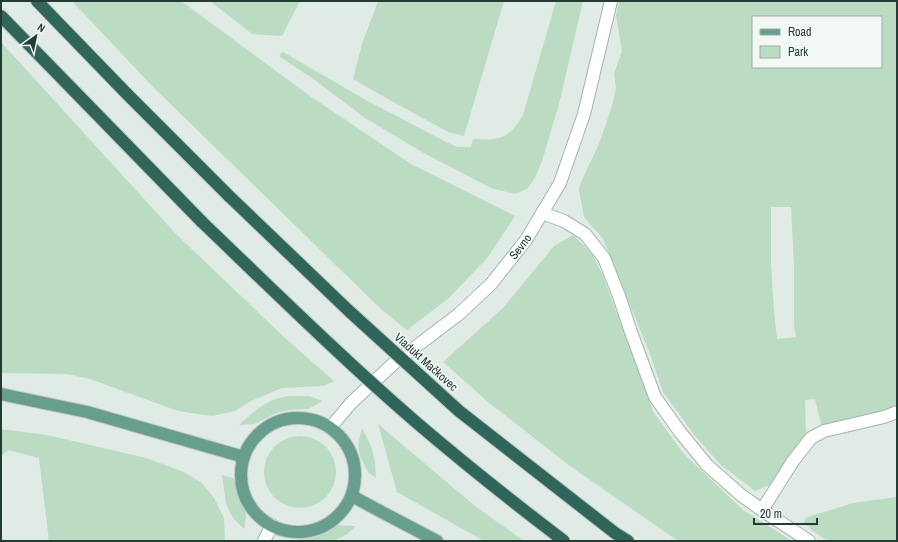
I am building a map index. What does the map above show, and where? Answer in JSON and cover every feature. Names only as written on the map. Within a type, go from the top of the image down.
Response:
[{"type":"highway","name":"Viadukt Mačkovec","points":[[37,1],[230,197],[349,311],[459,410],[615,533],[628,541]]},
{"type":"highway","points":[[1,16],[202,222],[308,324],[417,423],[510,500],[564,541]]},
{"type":"main road","points":[[1,394],[87,412],[244,457]]},
{"type":"main road","points":[[300,417],[318,420],[330,428],[344,439],[351,452],[355,465],[356,479],[352,496],[345,508],[334,520],[320,528],[303,532],[287,531],[272,525],[258,516],[248,504],[242,488],[240,472],[244,457],[252,440],[265,427],[281,419],[300,417]]},
{"type":"main road","points":[[352,496],[437,541]]},
{"type":"street","name":"Sevno","points":[[330,428],[351,403],[393,364],[459,314],[491,284],[526,240],[560,183],[584,114],[611,1]]},
{"type":"street","points":[[542,213],[564,221],[585,234],[604,258],[655,397],[680,432],[707,464],[741,495],[809,541]]},
{"type":"street","points":[[762,510],[793,462],[811,438],[824,431],[884,417],[897,412]]},
{"type":"street","points":[[264,541],[272,525]]},
{"type":"green space","points":[[72,1],[181,1],[310,96],[411,164],[515,216],[488,257],[449,298],[407,330],[382,310],[153,87]]},
{"type":"green space","points":[[210,1],[300,1],[282,36],[252,34]]},
{"type":"green space","points":[[378,1],[504,1],[464,136],[448,132],[353,79],[362,44]]},
{"type":"green space","points":[[556,1],[583,1],[559,104],[542,161],[535,178],[527,189],[515,194],[491,188],[422,152],[365,118],[316,81],[279,56],[283,52],[364,99],[446,142],[457,147],[471,147],[473,139],[495,139],[510,132],[523,115]]},
{"type":"green space","points":[[619,1],[897,1],[897,407],[822,428],[815,399],[805,400],[806,434],[773,486],[769,485],[755,491],[721,465],[696,437],[663,392],[650,354],[603,239],[584,217],[579,190],[580,184],[599,144],[612,106],[616,88],[614,74],[622,51],[616,15]],"holes":[[[771,207],[791,207],[794,266],[794,326],[796,337],[777,339],[771,265]]]},
{"type":"green space","points":[[1,42],[176,234],[284,337],[334,381],[324,386],[282,388],[251,401],[235,411],[212,416],[178,411],[90,379],[67,374],[1,373]]},
{"type":"green space","points":[[573,235],[593,255],[603,276],[654,413],[683,453],[743,510],[792,541],[678,541],[570,466],[488,402],[443,362],[504,307],[554,246]]},
{"type":"green space","points":[[296,396],[309,396],[323,401],[308,409],[289,410],[274,414],[254,424],[239,425],[265,404],[277,399]]},
{"type":"green space","points":[[378,424],[475,506],[524,541],[484,541],[397,492]]},
{"type":"green space","points":[[362,428],[371,446],[375,462],[376,478],[368,472],[360,456],[358,445]]},
{"type":"green space","points":[[1,429],[47,435],[146,458],[184,472],[202,483],[214,498],[224,518],[225,541],[49,541],[39,458],[8,450],[1,456]]},
{"type":"green space","points":[[300,436],[320,442],[330,452],[336,472],[330,492],[320,502],[300,508],[280,502],[270,492],[264,472],[270,452],[280,442]]},
{"type":"green space","points":[[222,475],[233,478],[247,511],[244,529],[233,518],[226,504]]},
{"type":"green space","points":[[897,497],[897,541],[828,541],[804,523],[805,518],[853,503]]},
{"type":"green space","points":[[336,525],[356,526],[346,535],[332,541],[295,541],[298,539],[316,537]]}]
